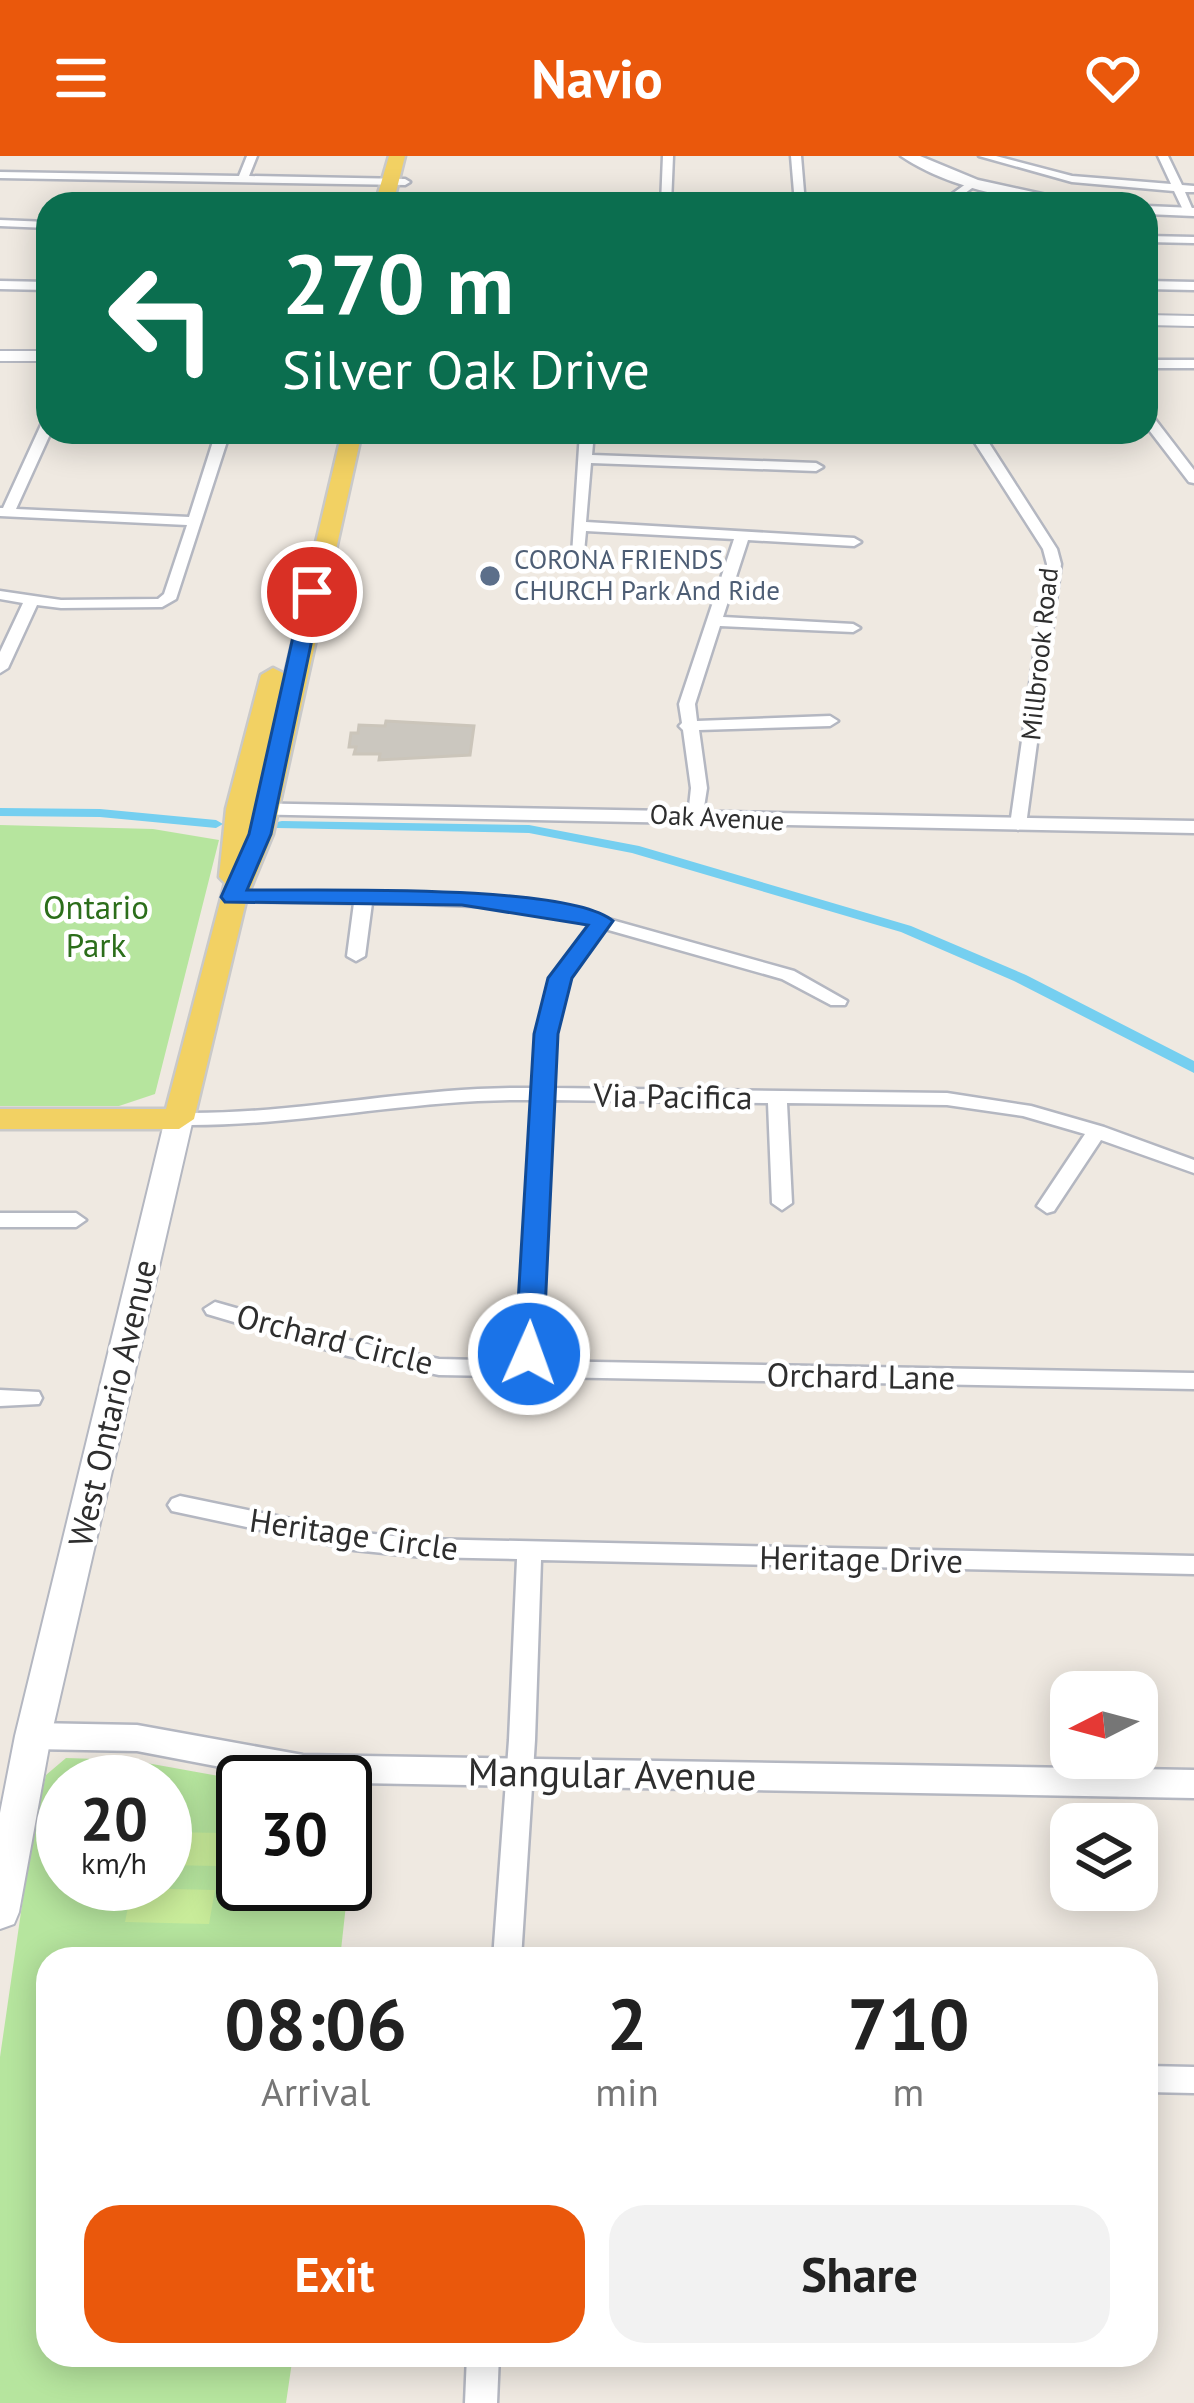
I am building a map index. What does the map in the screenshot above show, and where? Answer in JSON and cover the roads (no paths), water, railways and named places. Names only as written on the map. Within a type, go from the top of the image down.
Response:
[{"type":"main road","points":[[397,156],[399,192]]},
{"type":"main road","points":[[392,192],[411,156]]},
{"type":"main road","points":[[1158,320],[1194,321]]},
{"type":"main road","points":[[0,353],[36,353]]},
{"type":"main road","name":"West Ontario Avenue","points":[[0,1912],[33,1736],[233,897],[329,444]]},
{"type":"main road","name":"West Ontario Avenue","points":[[253,809],[349,444]]},
{"type":"main road","name":"Via Pacifica","points":[[0,1119],[178,1119]]},
{"type":"street","points":[[242,181],[252,156]]},
{"type":"street","points":[[666,192],[668,156]]},
{"type":"street","points":[[796,156],[799,192]]},
{"type":"street","points":[[908,156],[974,183],[1020,192]]},
{"type":"street","points":[[984,156],[1072,179],[1194,189]]},
{"type":"street","points":[[1163,156],[1191,212]]},
{"type":"street","points":[[0,175],[114,173],[242,181],[398,182]]},
{"type":"street","points":[[961,192],[974,183]]},
{"type":"street","points":[[1158,211],[1191,212]]},
{"type":"street","points":[[0,224],[36,225]]},
{"type":"street","points":[[1158,239],[1194,240]]},
{"type":"street","points":[[1158,285],[1194,286]]},
{"type":"street","points":[[0,286],[36,286]]},
{"type":"street","points":[[1158,364],[1194,364]]},
{"type":"street","points":[[1158,432],[1194,479]]},
{"type":"street","points":[[38,444],[4,512],[194,521]]},
{"type":"street","points":[[0,595],[162,603],[171,596],[219,444]]},
{"type":"street","points":[[577,552],[587,444]]},
{"type":"street","name":"Millbrook Road","points":[[983,444],[1050,550],[1054,564],[1018,825]]},
{"type":"street","points":[[586,459],[816,467]]},
{"type":"street","points":[[579,526],[854,542]]},
{"type":"street","points":[[696,817],[696,761],[687,726],[693,682],[742,533]]},
{"type":"street","points":[[0,668],[32,600]]},
{"type":"street","points":[[713,621],[853,628]]},
{"type":"street","points":[[687,726],[830,722]]},
{"type":"street","name":"Oak Avenue","points":[[253,809],[1194,827]]},
{"type":"street","points":[[233,897],[505,902],[602,921],[788,976],[838,1001]]},
{"type":"street","points":[[356,956],[364,897]]},
{"type":"street","points":[[528,1371],[546,1034],[554,994],[570,960],[602,921]]},
{"type":"street","name":"Via Pacifica","points":[[178,1119],[313,1116],[406,1098],[469,1093],[947,1099],[1024,1110],[1194,1167]]},
{"type":"street","points":[[777,1098],[782,1203]]},
{"type":"street","points":[[1047,1206],[1097,1131]]},
{"type":"street","points":[[0,1220],[76,1220]]},
{"type":"street","name":"Orchard Circle","points":[[215,1309],[347,1348],[439,1367],[528,1371]]},
{"type":"street","name":"Orchard Lane","points":[[528,1371],[1194,1382]]},
{"type":"street","points":[[0,1398],[31,1398]]},
{"type":"street","name":"Heritage Circle","points":[[180,1505],[354,1541],[529,1553]]},
{"type":"street","points":[[508,1947],[529,1553]]},
{"type":"street","name":"Heritage Drive","points":[[529,1553],[1194,1565]]},
{"type":"street","name":"Mangular Avenue","points":[[33,1736],[137,1738],[303,1769],[1194,1784]]},
{"type":"street","points":[[1158,2079],[1194,2080]]},
{"type":"street","points":[[481,2403],[482,2367]]},
{"type":"waterway","points":[[0,812],[100,813],[216,824]]},
{"type":"waterway","points":[[282,825],[529,829],[634,849],[906,929],[1020,978],[1194,1068]]},
{"type":"place","name":"CORONA FRIENDS CHURCH Park And Ride","points":[[490,576]]},
{"type":"park label","name":"Ontario Park","points":[[96,926]]}]
